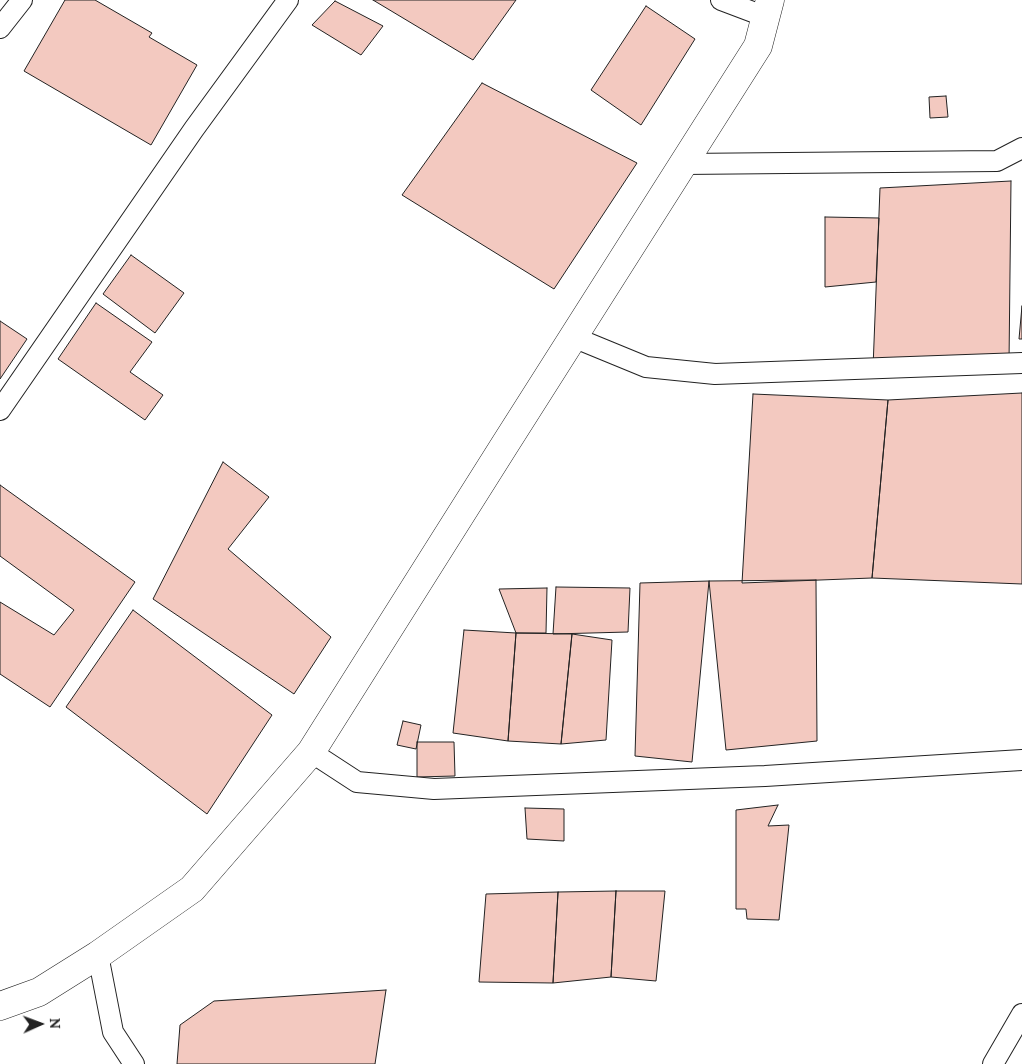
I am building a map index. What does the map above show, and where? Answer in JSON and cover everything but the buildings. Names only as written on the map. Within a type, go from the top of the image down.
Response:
[{"type":"street","points":[[0,28],[22,0]]},
{"type":"street","points":[[0,410],[194,129],[288,0]]},
{"type":"street","points":[[0,1006],[39,992],[98,955],[192,889],[311,752],[758,46],[768,9],[722,0]]},
{"type":"street","points":[[683,164],[997,161],[1022,148]]},
{"type":"street","points":[[573,337],[646,367],[715,374],[1022,363]]},
{"type":"street","points":[[311,752],[357,782],[434,789],[755,776],[1022,760]]},
{"type":"street","points":[[98,955],[113,1032],[134,1064]]},
{"type":"street","points":[[994,1064],[1022,1014]]}]
